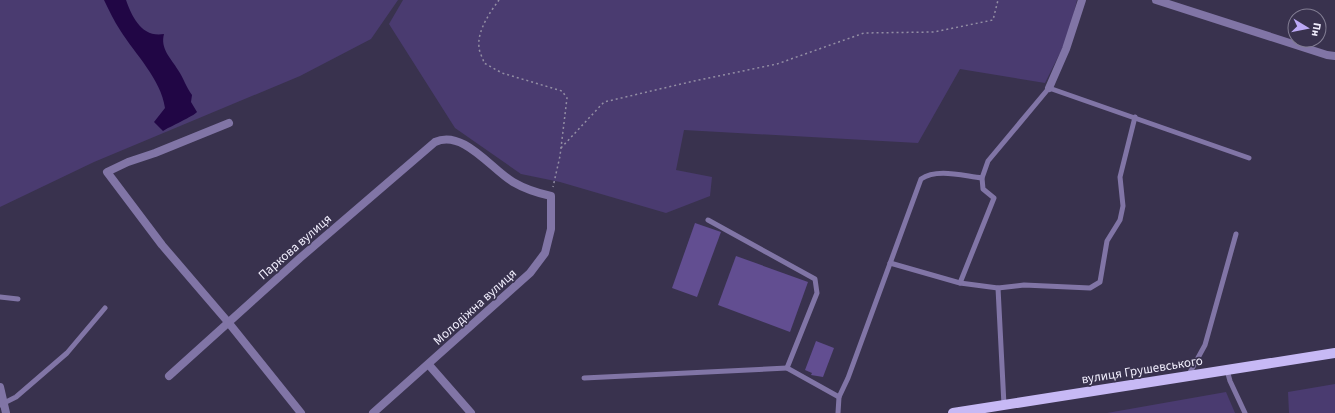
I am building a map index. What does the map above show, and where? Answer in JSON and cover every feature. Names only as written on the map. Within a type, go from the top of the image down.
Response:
[{"type":"main road","name":"вулиця Грушевського","points":[[952,413],[1335,353]]},
{"type":"street","points":[[1049,88],[1066,50],[1082,0]]},
{"type":"street","points":[[1156,0],[1327,55],[1335,56]]},
{"type":"street","points":[[229,123],[106,172],[162,245],[228,322],[301,413]]},
{"type":"street","name":"Паркова вулиця","points":[[169,376],[317,243],[435,142],[447,138],[462,143],[513,182],[538,194],[551,196]]},
{"type":"street","name":"Молодіжна вулиця","points":[[373,413],[530,272],[545,253],[550,229],[551,196]]},
{"type":"street","points":[[429,364],[471,413]]},
{"type":"street","points":[[0,387],[2,404],[6,413]]},
{"type":"lane","points":[[960,283],[994,198],[983,189],[982,178],[988,161],[1049,88],[1249,158]]},
{"type":"lane","points":[[890,263],[960,283],[998,288],[1024,285],[1090,288],[1100,282],[1107,241],[1120,220],[1123,206],[1120,177],[1135,117]]},
{"type":"lane","points":[[838,413],[839,397],[848,378],[921,179],[928,174],[938,173],[982,178]]},
{"type":"lane","points":[[708,220],[815,279],[817,293],[787,368]]},
{"type":"lane","points":[[1188,376],[1205,345],[1236,234]]},
{"type":"lane","points":[[998,288],[1004,405]]},
{"type":"lane","points":[[0,297],[18,299]]},
{"type":"lane","points":[[2,404],[16,397],[67,353],[105,308]]},
{"type":"lane","points":[[584,378],[787,368],[839,397]]},
{"type":"lane","points":[[1227,370],[1230,382],[1245,413]]},
{"type":"path","points":[[499,0],[482,30],[479,47],[484,63],[502,73],[562,91],[567,98],[561,148],[551,196]]},
{"type":"path","points":[[561,148],[604,102],[694,81],[777,64],[864,33],[934,32],[993,20],[998,0]]},
{"type":"shaded area","points":[[0,0],[398,0],[371,39],[300,76],[94,162],[0,207]]},
{"type":"shaded area","points":[[104,0],[126,0],[131,13],[139,25],[150,33],[164,34],[163,39],[165,49],[192,95],[191,102],[197,112],[195,114],[163,131],[154,122],[165,108],[163,97],[147,67],[118,27]]},
{"type":"shaded area","points":[[403,0],[1077,0],[1068,37],[1045,83],[960,69],[918,143],[684,130],[676,170],[712,177],[710,196],[666,213],[560,182],[521,174],[455,128],[389,24]]},
{"type":"shaded area","points":[[1335,384],[1335,413],[1289,413],[1288,392]]},
{"type":"shaded area","points":[[1226,392],[1235,413],[1107,413]]},
{"type":"building","points":[[695,223],[721,232],[697,297],[672,288]]},
{"type":"building","points":[[736,256],[808,282],[790,332],[718,305]]},
{"type":"building","points":[[816,341],[834,348],[823,377],[811,375],[812,373],[805,370]]}]
